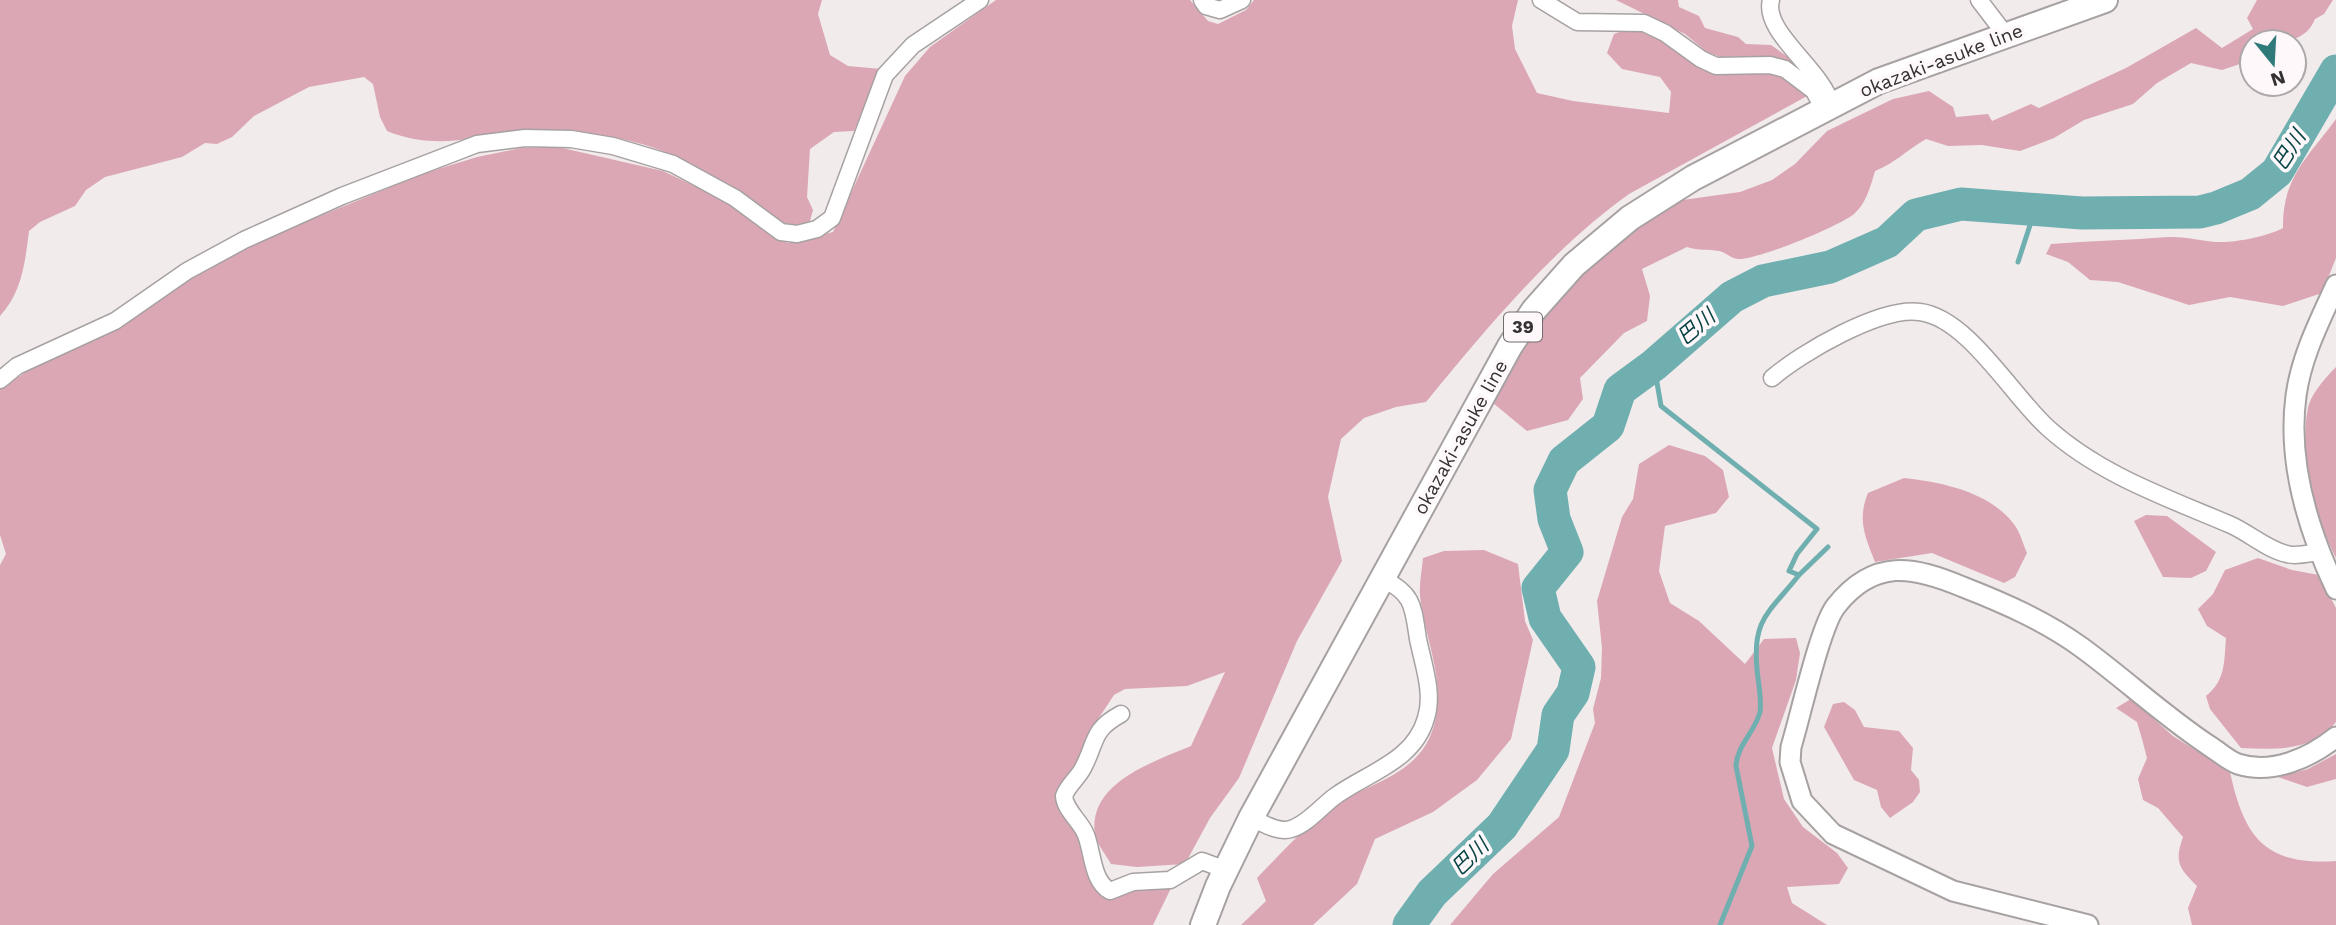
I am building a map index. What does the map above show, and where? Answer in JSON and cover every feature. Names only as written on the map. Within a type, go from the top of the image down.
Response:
[{"type":"main road","name":"okazaki-asuke line","points":[[1203,925],[1251,818],[1510,346],[1534,310],[1574,265],[1630,218],[1693,178],[1879,81],[2105,0]]},
{"type":"street","points":[[0,380],[17,366],[115,321],[187,271],[244,240],[342,196],[477,144],[525,138],[571,139],[613,146],[673,164],[735,198],[781,232],[797,234],[817,229],[832,218],[886,75],[913,45],[980,0]]},
{"type":"street","points":[[1202,0],[1206,6],[1220,10],[1242,0]]},
{"type":"street","points":[[1541,0],[1577,22],[1644,23],[1665,33],[1701,59],[1716,66],[1770,65],[1786,69],[1814,91],[1828,108]]},
{"type":"street","points":[[1772,0],[1772,23],[1827,89],[1828,108]]},
{"type":"street","points":[[1979,0],[2005,34]]},
{"type":"street","points":[[2336,285],[2309,347],[2296,396],[2299,474],[2305,511],[2319,552],[2336,589]]},
{"type":"street","points":[[1772,377],[1813,348],[1844,333],[1901,313],[1927,313],[1940,318],[1968,339],[2051,430],[2102,466],[2177,505],[2231,525],[2288,555],[2319,552]]},
{"type":"street","points":[[2088,925],[1953,891],[1833,834],[1802,801],[1790,762],[1791,747],[1834,608],[1861,580],[1881,572],[1913,569],[2013,607],[2079,645],[2187,732],[2237,764],[2269,767],[2293,762],[2320,750],[2336,737]]},
{"type":"street","points":[[1251,818],[1281,830],[1294,829],[1337,794],[1393,763],[1412,743],[1426,719],[1428,687],[1411,600],[1400,587],[1383,579]]},
{"type":"street","points":[[1121,714],[1107,721],[1095,733],[1082,770],[1064,796],[1067,807],[1085,834],[1100,883],[1110,891],[1133,882],[1159,882],[1202,861],[1226,870]]},
{"type":"shaded area","points":[[0,0],[822,0],[818,14],[830,55],[848,66],[881,69],[854,131],[834,132],[810,149],[807,197],[813,210],[810,221],[797,225],[784,223],[685,161],[643,144],[564,130],[528,131],[449,141],[408,138],[387,131],[380,117],[373,84],[364,77],[309,87],[254,116],[232,137],[217,144],[205,143],[182,157],[105,177],[86,190],[75,206],[40,222],[29,231],[18,287],[0,316]]},
{"type":"shaded area","points":[[996,0],[1190,0],[1208,21],[1218,24],[1246,10],[1254,0],[1518,0],[1512,26],[1515,49],[1537,93],[1573,101],[1669,113],[1671,92],[1660,77],[1622,69],[1607,53],[1614,34],[1636,26],[1656,33],[1694,59],[1781,70],[1809,95],[1629,194],[1573,239],[1521,291],[1426,402],[1396,407],[1364,418],[1341,439],[1328,497],[1342,561],[1297,641],[1239,778],[1210,818],[1185,864],[1137,867],[1111,864],[1096,838],[1095,817],[1101,801],[1126,777],[1142,767],[1191,746],[1225,672],[1187,686],[1125,689],[1114,695],[1087,736],[1082,757],[1060,785],[1059,799],[1077,830],[1095,882],[1128,889],[1173,884],[1153,925],[0,925],[0,565],[6,554],[0,535],[0,389],[55,353],[252,244],[422,174],[477,157],[521,148],[558,147],[663,171],[730,203],[773,236],[788,243],[833,232],[905,76],[930,47]]},
{"type":"shaded area","points":[[1616,0],[1678,0],[1679,7],[1699,16],[1705,28],[1738,37],[1746,44],[1771,45],[1791,59],[1794,65],[1768,56],[1720,57],[1707,52],[1685,34]]},
{"type":"shaded area","points":[[2257,0],[2333,0],[2324,14],[2315,19],[2308,29],[2252,28],[2247,18]]},
{"type":"shaded area","points":[[2196,28],[2222,48],[2238,38],[2238,65],[2222,70],[2191,63],[2157,83],[2133,104],[2084,120],[2054,138],[2020,151],[1982,145],[1948,146],[1926,139],[1875,171],[1865,200],[1854,214],[1797,242],[1738,259],[1719,251],[1687,247],[1642,269],[1650,296],[1647,321],[1624,333],[1580,378],[1583,399],[1568,420],[1527,431],[1493,403],[1545,308],[1583,256],[1668,202],[1740,192],[1772,180],[1795,164],[1827,131],[1893,99],[1929,91],[1953,107],[1956,117],[1988,114],[1992,121],[2031,104],[2039,108],[2126,68]]},
{"type":"shaded area","points":[[2336,119],[2336,258],[2322,293],[2283,306],[2230,297],[2189,305],[2118,282],[2090,280],[2068,262],[2046,254],[2051,244],[2168,237],[2228,242],[2277,231],[2283,228],[2287,195],[2292,182]]},
{"type":"shaded area","points":[[2336,367],[2336,558],[2322,525],[2311,485],[2306,425],[2312,397]]},
{"type":"shaded area","points":[[1669,445],[1705,456],[1723,470],[1729,497],[1716,513],[1665,526],[1659,571],[1670,603],[1699,621],[1745,664],[1764,639],[1796,638],[1800,653],[1796,680],[1772,748],[1784,799],[1803,827],[1837,853],[1848,868],[1839,884],[1787,887],[1792,903],[1827,925],[1450,925],[1493,874],[1559,817],[1595,723],[1593,709],[1601,678],[1602,648],[1597,601],[1622,517],[1633,499],[1639,464]]},
{"type":"shaded area","points":[[1904,478],[1964,490],[2003,512],[2018,530],[2027,553],[2015,577],[2004,583],[1932,553],[1875,562],[1865,536],[1863,520],[1868,493]]},
{"type":"shaded area","points":[[2146,515],[2167,516],[2216,552],[2206,571],[2191,578],[2163,577],[2134,521]]},
{"type":"shaded area","points":[[1484,550],[1518,564],[1525,621],[1533,640],[1511,739],[1477,780],[1433,812],[1375,839],[1357,884],[1313,925],[1241,925],[1266,901],[1257,878],[1292,842],[1331,808],[1394,774],[1421,752],[1430,737],[1438,701],[1436,671],[1420,595],[1423,558],[1444,551]]},
{"type":"shaded area","points":[[2258,558],[2292,570],[2319,575],[2336,608],[2336,722],[2317,739],[2293,747],[2241,748],[2210,709],[2206,696],[2221,677],[2226,638],[2207,626],[2198,609],[2213,594],[2225,570]]},
{"type":"shaded area","points":[[2131,699],[2173,736],[2230,772],[2242,814],[2262,843],[2291,858],[2336,861],[2336,925],[2192,925],[2188,908],[2197,886],[2180,864],[2179,853],[2183,837],[2158,808],[2143,800],[2138,779],[2147,758],[2142,739],[2137,722],[2116,708]]},
{"type":"shaded area","points":[[1844,702],[1855,710],[1864,727],[1899,731],[1913,748],[1911,770],[1919,780],[1920,792],[1913,802],[1890,818],[1881,807],[1877,790],[1854,780],[1824,727],[1833,704]]},
{"type":"shaded area","points":[[2336,754],[2336,779],[2307,787],[2278,777],[2308,769]]},
{"type":"waterway","name":"巴川","points":[[1409,925],[1432,893],[1502,826],[1553,750],[1558,715],[1573,693],[1579,667],[1545,618],[1538,588],[1567,552],[1554,519],[1550,490],[1564,461],[1608,426],[1620,390],[1654,365],[1732,297],[1763,281],[1830,267],[1887,242],[1916,215],[1961,204],[2082,213],[2200,212],[2250,194],[2277,172],[2336,71]]},
{"type":"waterway","points":[[2018,262],[2035,210]]},
{"type":"waterway","points":[[1654,365],[1661,406],[1817,529],[1797,554],[1789,571],[1799,575],[1765,617],[1757,638],[1760,712],[1739,752],[1736,766],[1752,846],[1720,925]]},
{"type":"waterway","points":[[1799,575],[1828,547]]}]
